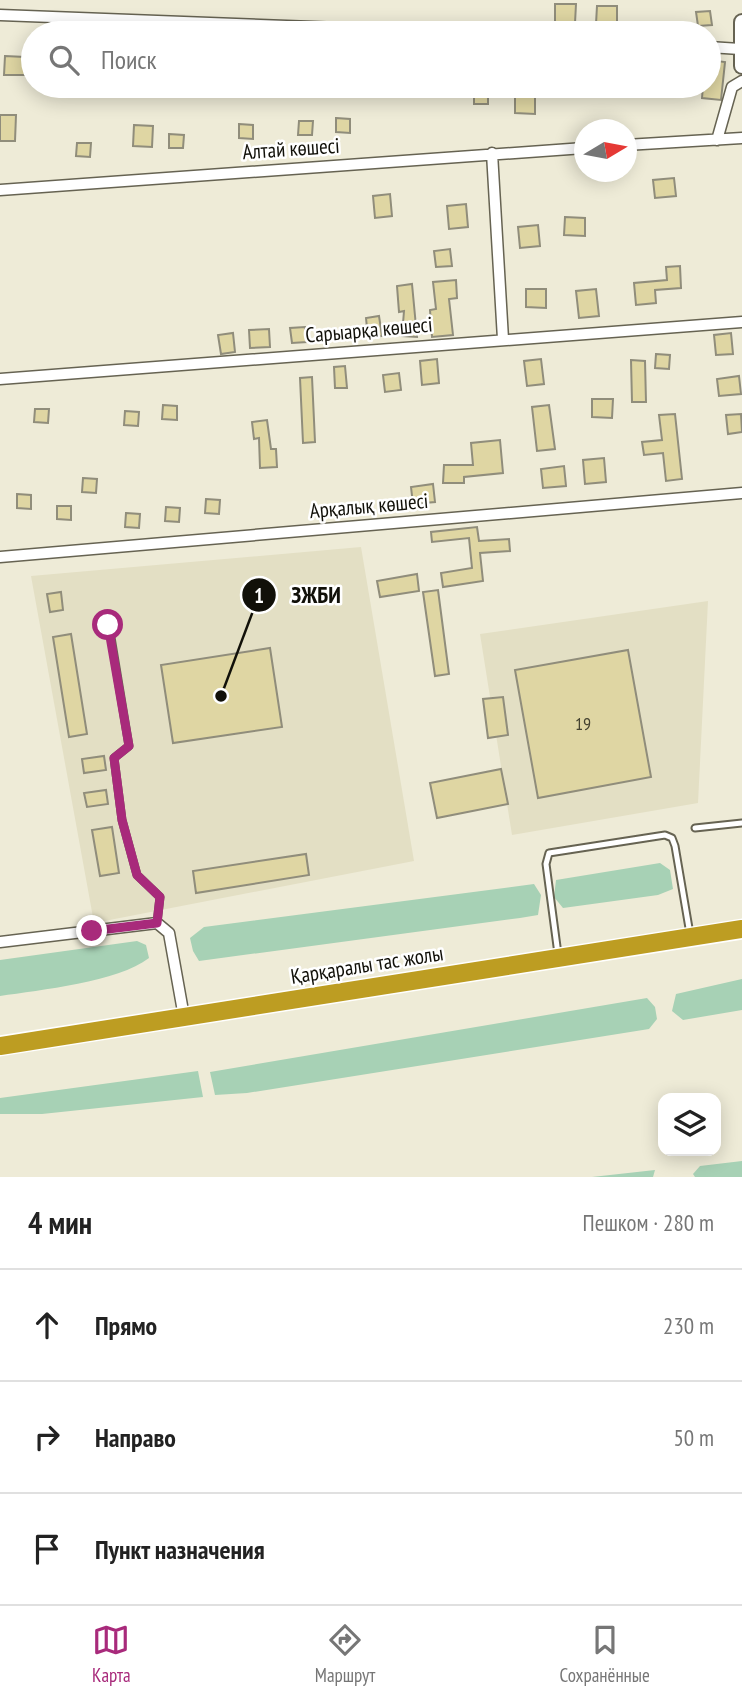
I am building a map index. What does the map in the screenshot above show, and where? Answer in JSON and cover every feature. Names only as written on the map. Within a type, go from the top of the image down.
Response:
[{"type":"highway","name":"Қарқаралы тас жолы","points":[[0,1046],[742,929]]},
{"type":"main road","points":[[742,22],[742,66]]},
{"type":"street","points":[[0,15],[157,21]]},
{"type":"street","points":[[721,48],[741,49]]},
{"type":"street","points":[[717,140],[732,87],[742,81]]},
{"type":"street","points":[[637,144],[742,138]]},
{"type":"street","name":"Алтай көшесі","points":[[0,190],[574,149]]},
{"type":"street","points":[[492,153],[503,339]]},
{"type":"street","name":"Сарыарқа көшесі","points":[[0,379],[742,322]]},
{"type":"street","name":"Арқалық көшесі","points":[[0,557],[742,493]]},
{"type":"street","points":[[0,942],[157,923],[169,933],[184,1017]]},
{"type":"lane","points":[[108,625],[129,746],[114,758],[122,820],[137,875],[160,897],[157,923]]},
{"type":"lane","points":[[695,828],[742,823]]},
{"type":"lane","points":[[559,958],[545,858],[549,853],[665,835],[671,838],[675,846],[690,938]]},
{"type":"shaded area","points":[[361,547],[414,861],[94,923],[31,576]]},
{"type":"shaded area","points":[[708,601],[698,803],[512,835],[480,634]]},
{"type":"green space","points":[[660,863],[670,870],[673,889],[658,895],[563,908],[554,897],[556,880]]},
{"type":"green space","points":[[534,884],[541,895],[538,915],[520,918],[199,961],[190,938],[204,927]]},
{"type":"green space","points":[[137,941],[146,945],[149,958],[118,973],[78,984],[0,996],[0,960]]},
{"type":"green space","points":[[742,979],[742,1010],[683,1020],[672,1011],[676,994]]},
{"type":"green space","points":[[647,998],[655,1007],[657,1019],[649,1029],[247,1093],[215,1095],[210,1072]]},
{"type":"green space","points":[[198,1071],[203,1097],[42,1114],[0,1114],[0,1098]]},
{"type":"green space","points":[[742,1161],[742,1177],[695,1177],[693,1174],[700,1166]]},
{"type":"green space","points":[[655,1170],[653,1177],[592,1177]]},
{"type":"building","points":[[555,4],[576,4],[575,21],[555,21]]},
{"type":"building","points":[[597,6],[617,6],[617,21],[596,21]]},
{"type":"building","points":[[710,11],[711,21],[697,21],[696,12]]},
{"type":"building","points":[[5,56],[21,57],[21,75],[4,75]]},
{"type":"building","points":[[721,62],[725,62],[721,100],[702,98],[721,98]]},
{"type":"building","points":[[474,98],[488,98],[488,104],[474,104]]},
{"type":"building","points":[[515,98],[535,98],[535,114],[515,113]]},
{"type":"building","points":[[0,115],[16,115],[15,141],[0,141]]},
{"type":"building","points":[[336,118],[350,119],[350,133],[336,132]]},
{"type":"building","points":[[299,121],[313,121],[312,135],[298,135]]},
{"type":"building","points":[[239,124],[253,125],[253,139],[239,138]]},
{"type":"building","points":[[134,125],[153,126],[152,147],[133,146]]},
{"type":"building","points":[[169,134],[184,135],[183,148],[169,148]]},
{"type":"building","points":[[77,143],[91,143],[90,157],[76,156]]},
{"type":"building","points":[[674,178],[676,196],[655,198],[653,180]]},
{"type":"building","points":[[390,194],[392,216],[375,218],[373,196]]},
{"type":"building","points":[[466,204],[468,227],[449,229],[447,206]]},
{"type":"building","points":[[565,217],[585,218],[585,236],[564,235]]},
{"type":"building","points":[[538,225],[540,246],[520,248],[518,227]]},
{"type":"building","points":[[450,249],[452,266],[436,267],[434,251]]},
{"type":"building","points":[[680,266],[681,288],[655,290],[656,303],[636,305],[634,283],[667,280],[666,267]]},
{"type":"building","points":[[456,280],[457,298],[449,299],[453,335],[432,337],[430,310],[436,309],[433,282]]},
{"type":"building","points":[[412,284],[417,337],[402,336],[404,311],[399,312],[397,286]]},
{"type":"building","points":[[526,289],[546,289],[546,308],[526,307]]},
{"type":"building","points":[[596,289],[599,316],[579,318],[576,291]]},
{"type":"building","points":[[379,316],[382,336],[368,338],[366,318]]},
{"type":"building","points":[[305,327],[307,342],[292,343],[290,328]]},
{"type":"building","points":[[269,329],[270,347],[250,348],[249,330]]},
{"type":"building","points":[[233,333],[235,352],[221,354],[218,335]]},
{"type":"building","points":[[731,333],[733,354],[716,355],[714,335]]},
{"type":"building","points":[[656,354],[670,355],[669,369],[655,368]]},
{"type":"building","points":[[437,359],[439,383],[422,385],[420,361]]},
{"type":"building","points":[[541,359],[544,384],[527,386],[524,361]]},
{"type":"building","points":[[631,360],[645,361],[646,402],[632,402]]},
{"type":"building","points":[[345,366],[347,388],[335,388],[334,367]]},
{"type":"building","points":[[399,373],[401,390],[385,392],[383,375]]},
{"type":"building","points":[[739,376],[741,394],[719,396],[717,379]]},
{"type":"building","points":[[312,377],[315,442],[303,443],[300,378]]},
{"type":"building","points":[[592,399],[613,399],[612,418],[592,417]]},
{"type":"building","points":[[163,405],[177,406],[177,420],[162,419]]},
{"type":"building","points":[[549,405],[555,449],[537,451],[532,407]]},
{"type":"building","points":[[35,409],[49,409],[48,423],[34,422]]},
{"type":"building","points":[[125,411],[139,412],[138,426],[124,425]]},
{"type":"building","points":[[675,414],[682,479],[666,481],[663,453],[644,455],[642,442],[662,440],[659,415]]},
{"type":"building","points":[[741,414],[742,432],[728,434],[726,415]]},
{"type":"building","points":[[267,420],[271,449],[276,449],[277,467],[260,468],[259,438],[254,439],[252,422]]},
{"type":"building","points":[[500,440],[503,473],[464,477],[464,483],[443,483],[444,465],[473,465],[471,443]]},
{"type":"building","points":[[604,458],[606,482],[585,484],[583,460]]},
{"type":"building","points":[[564,466],[566,486],[543,488],[541,469]]},
{"type":"building","points":[[83,478],[97,479],[96,493],[82,492]]},
{"type":"building","points":[[433,484],[435,502],[413,504],[411,487]]},
{"type":"building","points":[[17,494],[31,495],[31,509],[17,508]]},
{"type":"building","points":[[206,499],[220,500],[219,514],[205,513]]},
{"type":"building","points":[[57,506],[71,506],[71,520],[57,519]]},
{"type":"building","points":[[166,507],[180,508],[179,522],[165,521]]},
{"type":"building","points":[[126,513],[140,514],[139,528],[125,527]]},
{"type":"building","points":[[477,527],[479,541],[509,539],[510,551],[480,553],[483,581],[443,587],[441,573],[472,568],[469,538],[432,542],[431,532]]},
{"type":"building","points":[[417,574],[419,591],[380,597],[377,581]]},
{"type":"building","points":[[438,590],[449,674],[435,676],[423,592]]},
{"type":"building","points":[[61,592],[63,610],[50,612],[47,594]]},
{"type":"building","points":[[71,634],[87,734],[69,737],[53,637]]},
{"type":"building","points":[[270,648],[282,727],[173,743],[161,665]]},
{"type":"building","points":[[628,650],[651,777],[538,798],[515,670]]},
{"type":"building","points":[[503,697],[508,735],[488,738],[483,699]]},
{"type":"building","points":[[104,756],[106,770],[84,773],[82,759]]},
{"type":"building","points":[[501,769],[508,804],[437,818],[430,783]]},
{"type":"building","points":[[106,790],[108,804],[87,807],[84,793]]},
{"type":"building","points":[[112,827],[119,873],[100,876],[92,830]]},
{"type":"building","points":[[306,854],[309,875],[196,893],[193,871]]},
{"type":"place","name":"ЗЖБИ","points":[[221,696]]},
{"type":"route","points":[[92,931],[157,923],[160,897],[155,889],[137,875],[122,820],[114,758],[129,746],[108,625]]}]
